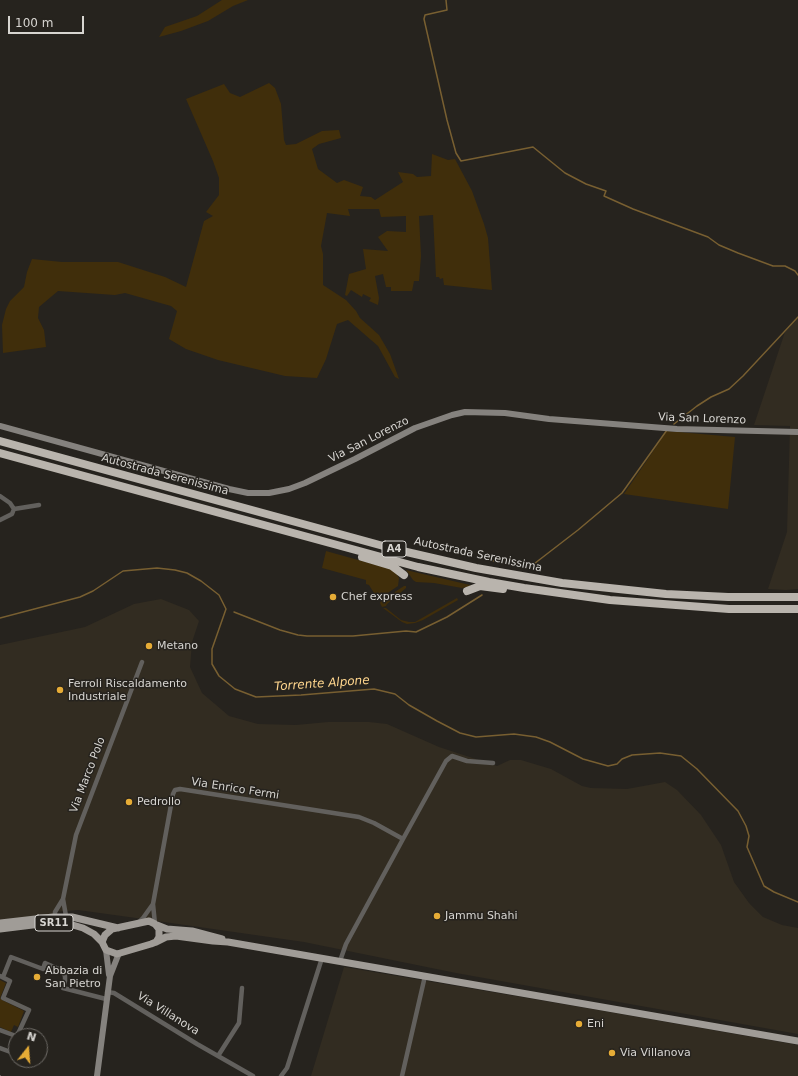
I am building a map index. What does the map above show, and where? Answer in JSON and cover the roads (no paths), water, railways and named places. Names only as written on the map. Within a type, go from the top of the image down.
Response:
[{"type":"highway","name":"Autostrada Serenissima","points":[[0,441],[398,550],[483,569],[562,583],[666,594],[798,598]]},
{"type":"highway","name":"Autostrada Serenissima","points":[[0,453],[424,568],[524,588],[610,600],[674,606],[730,609],[798,609]]},
{"type":"highway","points":[[340,546],[362,556],[392,566],[404,576]]},
{"type":"highway","points":[[467,591],[480,586],[505,589],[524,588]]},
{"type":"main road","name":"SR11","points":[[0,923],[66,916],[77,917],[118,928]]},
{"type":"main road","points":[[228,942],[216,937],[192,931],[167,928],[149,921],[139,922],[108,932],[102,942],[106,950],[113,953],[119,953],[176,936],[228,942],[798,1041]]},
{"type":"main road","name":"SR11","points":[[0,929],[66,922],[94,934],[102,942]]},
{"type":"main road","points":[[156,925],[160,932],[156,942]]},
{"type":"street","name":"Via San Lorenzo","points":[[0,426],[228,490],[269,493],[294,487],[415,428],[452,414],[465,412],[505,413],[677,429],[798,432]]},
{"type":"street","points":[[0,496],[6,499],[14,509]]},
{"type":"street","points":[[14,509],[39,505]]},
{"type":"street","points":[[0,520],[12,514],[14,509]]},
{"type":"street","name":"Via Marco Polo","points":[[66,916],[63,899],[73,844],[78,827],[142,662]]},
{"type":"street","points":[[340,961],[346,944],[446,761],[452,756],[467,761],[493,763]]},
{"type":"street","name":"Via Enrico Fermi","points":[[156,925],[153,904],[173,794],[175,790],[178,789],[359,817],[374,823],[403,839]]},
{"type":"street","name":"Via Marco Polo","points":[[55,917],[55,912],[63,899]]},
{"type":"street","name":"Via Enrico Fermi","points":[[139,922],[153,904]]},
{"type":"street","points":[[106,950],[110,976]]},
{"type":"street","points":[[97,1076],[107,992],[110,976],[119,953]]},
{"type":"street","points":[[21,1028],[29,1010],[3,998],[10,980],[1,976],[11,957],[43,969],[45,963],[61,970],[65,976],[63,988],[106,999]]},
{"type":"street","points":[[281,1076],[287,1068],[322,958]]},
{"type":"street","points":[[402,1076],[425,976]]},
{"type":"street","points":[[218,1056],[239,1023],[242,988]]},
{"type":"street","name":"Via Villanova","points":[[107,992],[114,993],[253,1076]]},
{"type":"waterway","points":[[446,0],[447,10],[425,15],[424,19],[447,120],[456,153],[461,161],[533,147],[565,173],[586,184],[606,191],[604,196],[633,209],[708,237],[719,245],[738,253],[773,266],[785,266],[795,271],[798,275]]},
{"type":"waterway","points":[[674,424],[711,397],[729,389],[798,317]]},
{"type":"waterway","points":[[489,560],[530,567],[578,530],[622,493],[667,430]]},
{"type":"waterway","name":"Torrente Alpone","points":[[0,618],[80,597],[93,591],[123,571],[157,568],[187,573],[201,581],[219,595],[226,609],[212,649],[212,664],[219,676],[235,689],[256,697],[374,689],[395,694],[409,705],[460,733],[476,737],[514,734],[536,737],[550,742],[583,759],[608,766],[617,764],[622,759],[632,755],[660,753],[681,756],[697,769],[738,811],[746,826],[749,836],[747,847],[764,886],[798,902]]},
{"type":"waterway","points":[[234,612],[280,630],[307,636],[353,636],[406,631],[416,632],[447,617],[482,595]]},
{"type":"place","name":"Chef express","points":[[333,597]]},
{"type":"place","name":"Metano","points":[[149,646]]},
{"type":"place","name":"Ferroli Riscaldamento Industriale","points":[[60,690]]},
{"type":"place","name":"Pedrollo","points":[[129,802]]},
{"type":"place","name":"Jammu Shahi","points":[[437,916]]},
{"type":"place","name":"Abbazia di San Pietro","points":[[37,977]]},
{"type":"place","name":"Eni","points":[[579,1024]]},
{"type":"place","name":"Via Villanova","points":[[612,1053]]}]
